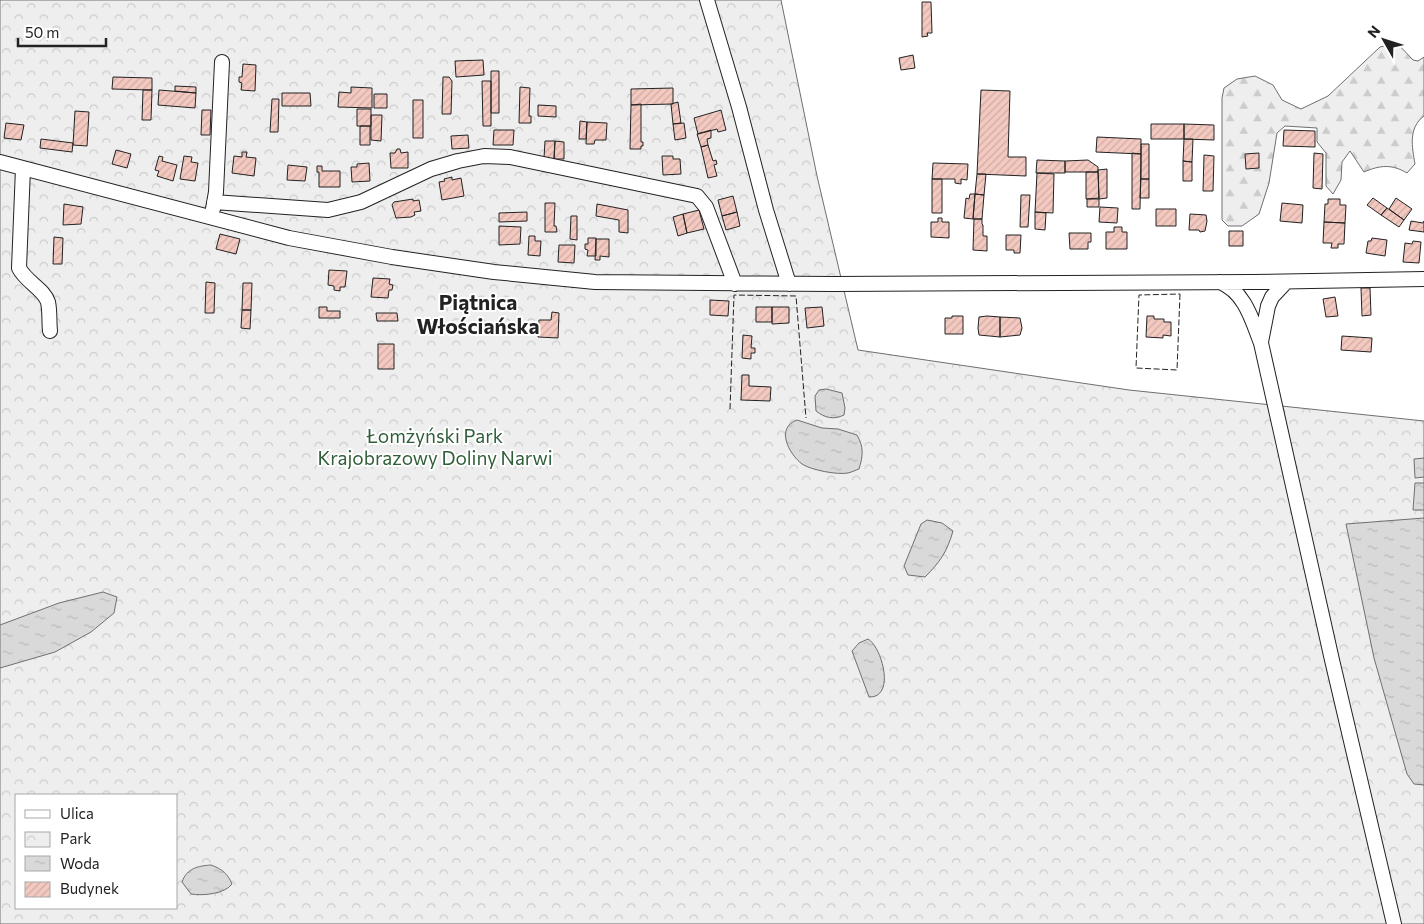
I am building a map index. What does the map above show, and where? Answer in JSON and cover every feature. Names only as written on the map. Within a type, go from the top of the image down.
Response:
[{"type":"street","points":[[707,0],[739,107],[766,210],[789,284]]},
{"type":"street","points":[[212,218],[222,62]]},
{"type":"street","points":[[214,202],[328,210],[361,202],[431,169],[458,161],[484,156],[510,157],[697,196],[706,207],[735,284]]},
{"type":"street","points":[[0,162],[289,238],[494,272],[595,282],[1152,288],[1219,282],[1424,279]]},
{"type":"street","points":[[23,168],[20,268],[27,280],[40,290],[47,299],[50,331]]},
{"type":"street","points":[[1219,282],[1234,292],[1248,311],[1261,343],[1329,650],[1394,924]]},
{"type":"street","points":[[1248,311],[1248,299],[1252,282]]},
{"type":"street","points":[[1252,282],[1261,293],[1266,315]]},
{"type":"street","points":[[1261,343],[1270,301],[1286,282]]},
{"type":"green space","name":"Łomżyński Park Krajobrazowy Doliny Narwi","points":[[0,0],[781,0],[817,176],[858,350],[1129,390],[1424,421],[1424,924],[0,924]]},
{"type":"green space","points":[[1397,43],[1413,60],[1418,61],[1424,57],[1424,116],[1415,126],[1413,132],[1412,145],[1415,164],[1407,173],[1386,166],[1364,172],[1350,151],[1342,162],[1341,180],[1333,194],[1326,186],[1326,153],[1317,142],[1317,128],[1285,126],[1277,133],[1269,183],[1259,214],[1242,226],[1228,226],[1222,220],[1222,98],[1224,88],[1237,79],[1255,76],[1273,85],[1282,100],[1301,109],[1328,96],[1380,47]]},
{"type":"water","points":[[826,389],[842,393],[845,408],[844,415],[830,418],[816,411],[815,396],[819,390]]},
{"type":"water","points":[[797,420],[822,428],[838,429],[857,435],[862,452],[859,469],[848,473],[831,473],[802,464],[789,448],[785,435],[790,424]]},
{"type":"water","points":[[1424,458],[1424,477],[1415,478],[1414,459]]},
{"type":"water","points":[[1415,483],[1424,483],[1424,510],[1413,510]]},
{"type":"water","points":[[1424,518],[1424,785],[1414,784],[1407,774],[1374,658],[1346,524]]},
{"type":"water","points":[[927,520],[942,523],[953,531],[951,538],[942,556],[925,577],[908,575],[904,566],[921,524]]},
{"type":"water","points":[[103,592],[117,597],[114,613],[91,632],[55,652],[0,668],[0,625],[59,603]]},
{"type":"water","points":[[868,639],[878,652],[884,671],[882,689],[877,695],[869,697],[852,651],[859,643]]},
{"type":"water","points":[[211,865],[224,872],[232,884],[219,892],[201,895],[191,894],[182,882],[184,877],[193,869]]},
{"type":"building","points":[[922,2],[931,2],[932,33],[927,33],[928,36],[922,37]]},
{"type":"building","points":[[913,55],[915,68],[901,70],[899,58]]},
{"type":"building","points":[[483,60],[484,75],[456,77],[455,61]]},
{"type":"building","points":[[243,64],[256,65],[255,91],[241,90],[242,83],[239,82],[239,77],[242,77]]},
{"type":"building","points":[[491,71],[499,71],[499,113],[491,113]]},
{"type":"building","points":[[113,77],[152,78],[152,90],[112,89]]},
{"type":"building","points":[[443,77],[449,77],[452,81],[451,114],[442,114]]},
{"type":"building","points":[[482,81],[491,81],[491,126],[483,126]]},
{"type":"building","points":[[175,86],[196,87],[196,93],[175,91]]},
{"type":"building","points":[[351,87],[372,88],[372,108],[338,107],[339,92],[351,93]]},
{"type":"building","points":[[520,87],[530,88],[529,116],[531,116],[531,123],[519,123]]},
{"type":"building","points":[[673,88],[673,104],[631,105],[631,89]]},
{"type":"building","points":[[143,90],[152,90],[151,120],[142,120]]},
{"type":"building","points":[[159,90],[196,93],[195,108],[158,105]]},
{"type":"building","points":[[981,90],[1010,91],[1008,157],[1026,157],[1026,176],[977,174]]},
{"type":"building","points":[[282,93],[310,93],[311,106],[282,106]]},
{"type":"building","points":[[374,94],[387,94],[387,108],[374,108]]},
{"type":"building","points":[[272,99],[279,99],[278,132],[270,132]]},
{"type":"building","points":[[413,100],[423,100],[423,138],[413,138]]},
{"type":"building","points":[[678,102],[681,123],[673,124],[671,104]]},
{"type":"building","points":[[641,104],[641,142],[643,142],[643,146],[641,146],[641,149],[630,149],[631,105]]},
{"type":"building","points":[[538,105],[556,106],[556,117],[538,116]]},
{"type":"building","points":[[357,109],[371,109],[371,126],[357,126]]},
{"type":"building","points":[[202,110],[211,110],[210,135],[201,135]]},
{"type":"building","points":[[721,110],[726,130],[718,132],[717,129],[698,134],[694,118]]},
{"type":"building","points":[[75,111],[89,112],[87,146],[73,145]]},
{"type":"building","points":[[371,115],[382,115],[381,141],[371,140]]},
{"type":"building","points":[[580,121],[587,122],[586,139],[579,139]]},
{"type":"building","points":[[587,122],[607,123],[606,140],[595,140],[594,144],[586,144]]},
{"type":"building","points":[[6,123],[24,125],[21,140],[4,138]]},
{"type":"building","points":[[684,123],[686,138],[675,140],[673,124]]},
{"type":"building","points":[[1151,124],[1184,124],[1184,139],[1151,139]]},
{"type":"building","points":[[1184,124],[1214,125],[1214,140],[1184,139]]},
{"type":"building","points":[[360,126],[370,126],[370,145],[360,145]]},
{"type":"building","points":[[494,130],[514,130],[513,145],[493,145]]},
{"type":"building","points":[[711,130],[711,138],[707,139],[708,145],[701,147],[697,134]]},
{"type":"building","points":[[1284,130],[1315,131],[1315,147],[1283,146]]},
{"type":"building","points":[[468,135],[469,148],[452,149],[451,136]]},
{"type":"building","points":[[1097,137],[1141,139],[1141,154],[1096,152]]},
{"type":"building","points":[[41,139],[73,143],[72,152],[40,148]]},
{"type":"building","points":[[1184,139],[1193,139],[1192,162],[1183,161]]},
{"type":"building","points":[[545,141],[555,141],[554,159],[544,158]]},
{"type":"building","points":[[555,141],[564,142],[564,159],[554,159]]},
{"type":"building","points":[[1141,144],[1149,144],[1149,179],[1141,179]]},
{"type":"building","points":[[708,145],[713,161],[716,160],[717,164],[714,165],[717,176],[708,178],[701,147]]},
{"type":"building","points":[[397,149],[400,149],[401,153],[408,152],[408,168],[391,168],[390,153],[395,153]]},
{"type":"building","points":[[116,150],[131,154],[127,168],[112,164]]},
{"type":"building","points":[[242,152],[247,152],[246,157],[256,158],[254,176],[232,173],[234,156],[242,157]]},
{"type":"building","points":[[1132,153],[1141,154],[1140,209],[1132,209]]},
{"type":"building","points":[[1259,153],[1259,168],[1246,169],[1245,154]]},
{"type":"building","points":[[1314,153],[1323,154],[1322,189],[1313,188]]},
{"type":"building","points":[[1204,155],[1214,156],[1213,191],[1203,191]]},
{"type":"building","points":[[159,156],[163,157],[162,161],[177,165],[173,181],[157,176],[159,171],[155,170]]},
{"type":"building","points":[[184,156],[192,157],[191,162],[198,163],[195,181],[180,179]]},
{"type":"building","points":[[662,156],[673,156],[673,159],[680,159],[681,174],[663,175]]},
{"type":"building","points":[[1037,160],[1065,161],[1065,173],[1036,173]]},
{"type":"building","points":[[1088,160],[1098,167],[1098,172],[1065,172],[1065,161]]},
{"type":"building","points":[[1183,161],[1192,162],[1192,181],[1183,181]]},
{"type":"building","points":[[369,163],[370,181],[352,182],[351,167],[357,167],[357,164]]},
{"type":"building","points":[[933,163],[968,164],[967,180],[961,179],[961,184],[955,183],[955,179],[932,179]]},
{"type":"building","points":[[288,165],[307,167],[305,181],[287,180]]},
{"type":"building","points":[[317,166],[322,166],[322,171],[340,171],[340,187],[319,187]]},
{"type":"building","points":[[1107,169],[1107,198],[1099,199],[1098,170]]},
{"type":"building","points":[[1086,172],[1098,172],[1099,198],[1086,199]]},
{"type":"building","points":[[1037,173],[1054,174],[1053,213],[1035,212]]},
{"type":"building","points":[[977,174],[986,174],[984,195],[975,194]]},
{"type":"building","points":[[452,177],[452,180],[461,178],[464,196],[442,200],[439,182]]},
{"type":"building","points":[[932,179],[942,179],[942,213],[932,213]]},
{"type":"building","points":[[1141,179],[1149,179],[1149,198],[1140,198]]},
{"type":"building","points":[[970,194],[975,194],[973,219],[964,218],[966,198],[969,199]]},
{"type":"building","points":[[975,194],[984,195],[982,219],[973,219]]},
{"type":"building","points":[[1021,195],[1030,195],[1028,227],[1020,227]]},
{"type":"building","points":[[733,196],[737,212],[722,216],[718,200]]},
{"type":"building","points":[[1373,198],[1387,208],[1381,215],[1367,205]]},
{"type":"building","points":[[1396,198],[1412,209],[1404,220],[1389,209]]},
{"type":"building","points":[[413,199],[413,201],[419,200],[421,211],[414,212],[415,215],[411,217],[396,218],[392,205],[394,202]]},
{"type":"building","points":[[1087,199],[1099,199],[1099,207],[1087,207]]},
{"type":"building","points":[[1328,199],[1340,199],[1340,205],[1346,205],[1345,223],[1324,222],[1325,204],[1328,204]]},
{"type":"building","points":[[545,203],[555,203],[554,226],[556,226],[557,232],[545,232]]},
{"type":"building","points":[[1282,203],[1303,205],[1302,223],[1280,221]]},
{"type":"building","points":[[64,204],[83,207],[81,224],[63,225]]},
{"type":"building","points":[[597,204],[628,210],[628,233],[619,232],[619,220],[596,216]]},
{"type":"building","points":[[1100,207],[1118,208],[1117,223],[1099,222]]},
{"type":"building","points":[[1387,208],[1404,220],[1399,227],[1381,215]]},
{"type":"building","points":[[1156,209],[1176,209],[1176,226],[1156,226]]},
{"type":"building","points":[[699,210],[704,229],[687,233],[683,214]]},
{"type":"building","points":[[527,212],[527,221],[499,222],[499,213]]},
{"type":"building","points":[[737,212],[740,226],[726,230],[722,216]]},
{"type":"building","points":[[1035,212],[1046,213],[1045,230],[1035,229]]},
{"type":"building","points":[[683,214],[687,233],[678,236],[673,217]]},
{"type":"building","points":[[1190,214],[1206,215],[1205,231],[1189,230]]},
{"type":"building","points":[[571,216],[577,216],[577,240],[570,239]]},
{"type":"building","points":[[938,218],[942,218],[942,222],[949,222],[949,238],[931,237],[931,222],[938,222]]},
{"type":"building","points":[[974,219],[982,219],[983,236],[987,236],[987,251],[973,250]]},
{"type":"building","points":[[1411,221],[1423,223],[1424,221],[1424,232],[1409,230]]},
{"type":"building","points":[[1324,222],[1345,223],[1344,244],[1338,244],[1338,248],[1331,248],[1332,243],[1323,243]]},
{"type":"building","points":[[499,226],[521,227],[520,244],[499,245]]},
{"type":"building","points":[[1114,227],[1122,227],[1122,232],[1127,232],[1127,249],[1106,249],[1106,232],[1114,232]]},
{"type":"building","points":[[1229,231],[1243,231],[1243,246],[1229,246]]},
{"type":"building","points":[[1069,233],[1091,233],[1091,242],[1088,242],[1088,249],[1070,249]]},
{"type":"building","points":[[220,234],[240,239],[236,254],[216,249]]},
{"type":"building","points":[[1006,235],[1021,235],[1020,253],[1014,253],[1014,250],[1006,250]]},
{"type":"building","points":[[529,236],[535,236],[535,241],[541,241],[540,256],[528,255]]},
{"type":"building","points":[[54,237],[63,238],[62,264],[53,264]]},
{"type":"building","points":[[588,238],[596,238],[596,256],[587,256],[588,250],[585,249],[585,244],[588,244]]},
{"type":"building","points":[[1372,238],[1387,240],[1385,256],[1366,253],[1368,241],[1371,241]]},
{"type":"building","points":[[596,239],[609,239],[609,257],[600,256],[600,260],[595,260]]},
{"type":"building","points":[[1413,241],[1421,242],[1419,263],[1403,262],[1405,243],[1412,244]]},
{"type":"building","points":[[559,245],[575,245],[574,263],[558,262]]},
{"type":"building","points":[[329,270],[347,271],[345,287],[340,287],[340,291],[334,290],[334,286],[328,285]]},
{"type":"building","points":[[373,278],[390,279],[389,284],[393,285],[392,290],[389,290],[388,298],[371,297]]},
{"type":"building","points":[[206,282],[215,283],[214,313],[205,313]]},
{"type":"building","points":[[243,283],[252,283],[251,310],[242,310]]},
{"type":"building","points":[[1361,288],[1370,288],[1371,315],[1362,316]]},
{"type":"building","points":[[1335,297],[1338,316],[1326,317],[1323,299]]},
{"type":"building","points":[[710,300],[729,301],[728,316],[710,315]]},
{"type":"building","points":[[319,307],[327,307],[327,311],[340,311],[340,318],[319,318]]},
{"type":"building","points":[[756,307],[772,307],[772,322],[756,322]]},
{"type":"building","points":[[772,307],[789,307],[789,323],[772,324]]},
{"type":"building","points":[[822,307],[824,326],[807,328],[805,308]]},
{"type":"building","points":[[242,310],[251,310],[250,329],[241,328]]},
{"type":"building","points":[[552,312],[559,313],[558,338],[538,337],[539,320],[551,320]]},
{"type":"building","points":[[376,313],[397,313],[398,321],[377,321]]},
{"type":"building","points":[[952,316],[963,316],[963,334],[945,334],[945,318],[952,318]]},
{"type":"building","points":[[1147,316],[1154,316],[1154,319],[1164,319],[1164,322],[1171,322],[1171,336],[1163,335],[1163,338],[1146,337]]},
{"type":"building","points":[[979,317],[1000,317],[1000,337],[979,335]]},
{"type":"building","points":[[1000,317],[1020,318],[1022,328],[1020,335],[1000,337]]},
{"type":"building","points":[[743,335],[752,336],[751,348],[755,348],[755,353],[751,353],[751,359],[742,358]]},
{"type":"building","points":[[1342,336],[1372,338],[1371,352],[1341,350]]},
{"type":"building","points":[[378,344],[394,344],[394,369],[378,369]]},
{"type":"building","points":[[742,375],[749,375],[749,386],[771,387],[770,401],[741,400]]},
{"type":"fence","points":[[1180,294],[1177,370],[1136,368],[1139,295],[1180,294]]},
{"type":"fence","points":[[730,409],[734,295],[796,296],[806,418]]},
{"type":"district","name":"Piątnica Włościańska","points":[[478,313]]}]
